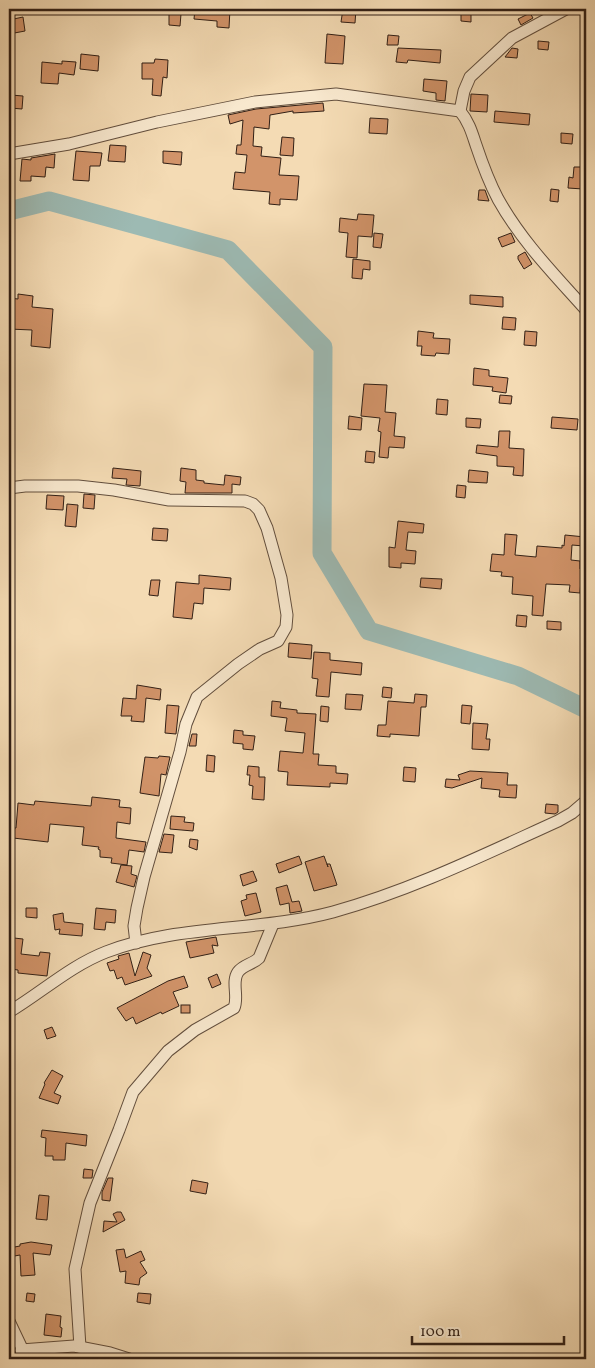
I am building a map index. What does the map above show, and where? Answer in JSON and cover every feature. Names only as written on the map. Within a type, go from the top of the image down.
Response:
[{"type":"street","points":[[460,111],[464,91],[470,77],[512,38],[566,9]]},
{"type":"street","points":[[9,154],[69,144],[157,122],[255,102],[336,94],[460,111],[468,121],[484,168],[497,197],[515,228],[537,257],[586,310]]},
{"type":"street","points":[[9,488],[25,486],[78,486],[114,490],[169,500],[245,501],[253,504],[259,510],[267,528],[281,578],[287,615],[286,627],[278,641],[260,649],[238,664],[197,697],[190,715],[144,877],[134,926],[136,942]]},
{"type":"street","points":[[9,1012],[82,964],[104,953],[136,942],[182,933],[273,924],[332,912],[373,900],[429,880],[558,821],[572,813],[586,801]]},
{"type":"street","points":[[80,1347],[75,1269],[90,1203],[133,1092],[168,1051],[195,1030],[234,1008],[237,1002],[237,974],[240,969],[259,958],[273,924]]},
{"type":"street","points":[[9,1321],[24,1354],[74,1346],[129,1359]]},
{"type":"building","points":[[195,9],[230,9],[229,28],[217,27],[217,21],[194,19]]},
{"type":"building","points":[[343,9],[356,9],[355,23],[341,22]]},
{"type":"building","points":[[461,12],[471,13],[471,22],[461,21]]},
{"type":"building","points":[[169,13],[181,14],[180,26],[169,25]]},
{"type":"building","points":[[530,13],[533,18],[521,25],[518,19]]},
{"type":"building","points":[[23,17],[25,31],[9,34],[9,20]]},
{"type":"building","points":[[327,34],[345,36],[343,64],[325,63]]},
{"type":"building","points":[[388,35],[399,36],[398,45],[387,45]]},
{"type":"building","points":[[538,41],[549,42],[548,50],[538,49]]},
{"type":"building","points":[[398,48],[441,50],[440,63],[408,60],[407,63],[396,62]]},
{"type":"building","points":[[512,48],[518,49],[517,58],[505,57]]},
{"type":"building","points":[[81,54],[99,56],[98,71],[80,69]]},
{"type":"building","points":[[155,59],[168,60],[167,78],[163,77],[161,96],[152,95],[153,79],[142,79],[142,63],[154,63]]},
{"type":"building","points":[[62,61],[76,62],[74,75],[59,73],[58,84],[41,83],[42,62],[62,64]]},
{"type":"building","points":[[424,79],[447,81],[445,101],[436,100],[436,93],[423,91]]},
{"type":"building","points":[[471,94],[488,95],[487,112],[470,111]]},
{"type":"building","points":[[11,95],[23,96],[22,109],[10,108]]},
{"type":"building","points":[[323,103],[324,111],[293,113],[293,111],[270,115],[269,129],[254,127],[253,146],[262,147],[261,156],[281,158],[279,175],[299,176],[297,200],[280,199],[280,205],[269,204],[270,192],[233,189],[235,172],[245,173],[247,155],[236,154],[237,145],[241,145],[243,120],[230,124],[228,115],[256,109]]},
{"type":"building","points":[[495,111],[530,114],[529,125],[494,122]]},
{"type":"building","points":[[370,118],[388,119],[387,134],[369,133]]},
{"type":"building","points":[[561,133],[573,134],[572,144],[561,143]]},
{"type":"building","points":[[282,137],[294,138],[293,156],[280,155]]},
{"type":"building","points":[[110,145],[126,146],[125,162],[108,161]]},
{"type":"building","points":[[76,151],[102,153],[100,166],[90,166],[89,181],[73,180]]},
{"type":"building","points":[[163,151],[182,152],[181,165],[163,163]]},
{"type":"building","points":[[55,154],[54,168],[46,167],[45,177],[31,176],[31,181],[20,181],[22,159],[31,160],[31,158]]},
{"type":"building","points":[[574,167],[582,167],[583,189],[568,188],[569,177],[573,178]]},
{"type":"building","points":[[551,189],[559,190],[558,202],[550,201]]},
{"type":"building","points":[[479,190],[485,190],[489,201],[478,200]]},
{"type":"building","points":[[358,214],[374,215],[372,237],[358,236],[357,258],[346,257],[348,233],[339,232],[340,218],[357,220]]},
{"type":"building","points":[[374,233],[383,234],[381,248],[373,247]]},
{"type":"building","points":[[511,233],[515,242],[502,247],[498,238]]},
{"type":"building","points":[[525,252],[532,264],[524,269],[518,256]]},
{"type":"building","points":[[353,259],[370,261],[370,270],[363,269],[362,279],[352,278]]},
{"type":"building","points":[[18,294],[33,296],[32,307],[53,309],[50,348],[31,346],[32,330],[9,329],[9,298],[18,299]]},
{"type":"building","points":[[470,295],[503,297],[503,307],[470,304]]},
{"type":"building","points":[[503,317],[516,318],[515,330],[502,329]]},
{"type":"building","points":[[418,331],[434,333],[433,338],[450,339],[449,354],[421,355],[422,346],[417,346]]},
{"type":"building","points":[[525,331],[537,332],[536,346],[524,345]]},
{"type":"building","points":[[474,368],[489,370],[489,376],[508,378],[506,393],[492,391],[493,387],[473,385]]},
{"type":"building","points":[[364,384],[387,385],[385,412],[396,413],[394,436],[405,437],[404,448],[389,447],[388,458],[379,457],[381,432],[378,431],[380,418],[361,416]]},
{"type":"building","points":[[500,395],[512,396],[511,404],[499,403]]},
{"type":"building","points":[[437,399],[448,400],[447,415],[436,414]]},
{"type":"building","points":[[349,416],[362,418],[361,430],[348,429]]},
{"type":"building","points":[[552,417],[578,419],[577,430],[551,428]]},
{"type":"building","points":[[466,418],[481,419],[480,428],[466,427]]},
{"type":"building","points":[[499,431],[510,431],[509,448],[524,449],[523,476],[513,475],[514,467],[497,466],[497,456],[476,453],[477,445],[498,447]]},
{"type":"building","points":[[366,451],[375,452],[374,463],[365,462]]},
{"type":"building","points":[[113,468],[141,471],[140,486],[126,485],[127,479],[112,478]]},
{"type":"building","points":[[181,468],[196,470],[196,480],[204,481],[204,483],[224,485],[225,475],[241,477],[240,485],[232,484],[232,493],[185,493],[186,482],[180,481]]},
{"type":"building","points":[[469,470],[488,472],[487,483],[468,482]]},
{"type":"building","points":[[457,485],[466,486],[465,498],[456,497]]},
{"type":"building","points":[[84,494],[95,495],[94,509],[83,508]]},
{"type":"building","points":[[47,495],[64,496],[63,510],[46,509]]},
{"type":"building","points":[[67,504],[78,505],[76,527],[65,526]]},
{"type":"building","points":[[398,521],[424,524],[423,533],[408,532],[406,550],[416,551],[415,564],[401,563],[401,568],[389,567],[389,547],[395,548]]},
{"type":"building","points":[[153,528],[168,529],[167,541],[152,540]]},
{"type":"building","points":[[505,534],[517,535],[515,555],[536,557],[537,546],[562,548],[565,535],[585,537],[584,546],[572,545],[571,560],[580,561],[580,569],[586,569],[586,579],[581,579],[580,593],[569,592],[570,585],[546,584],[543,616],[532,615],[533,596],[512,594],[513,577],[501,576],[502,572],[490,571],[492,554],[504,555]]},
{"type":"building","points":[[199,575],[231,578],[230,590],[204,588],[203,604],[194,603],[192,619],[173,617],[176,582],[199,584]]},
{"type":"building","points":[[421,578],[442,579],[441,589],[420,587]]},
{"type":"building","points":[[151,580],[160,580],[158,596],[149,595]]},
{"type":"building","points":[[517,615],[527,616],[526,627],[516,626]]},
{"type":"building","points":[[547,621],[561,622],[561,630],[547,629]]},
{"type":"building","points":[[289,643],[312,645],[311,659],[288,657]]},
{"type":"building","points":[[314,652],[330,653],[330,660],[362,663],[361,675],[331,672],[329,697],[316,696],[318,679],[312,678]]},
{"type":"building","points":[[137,685],[161,689],[160,700],[146,698],[144,722],[131,721],[132,716],[121,716],[123,698],[136,699]]},
{"type":"building","points":[[383,687],[392,688],[391,698],[382,697]]},
{"type":"building","points":[[346,694],[363,695],[361,710],[345,709]]},
{"type":"building","points":[[415,694],[427,695],[426,707],[421,707],[419,736],[390,734],[390,737],[377,736],[378,725],[386,725],[388,701],[414,703]]},
{"type":"building","points":[[272,701],[281,702],[280,708],[297,710],[297,713],[316,714],[313,754],[319,754],[318,765],[336,766],[336,773],[348,774],[347,784],[330,783],[330,787],[287,785],[288,772],[278,771],[280,751],[303,753],[305,733],[285,731],[287,718],[271,716]]},
{"type":"building","points":[[167,705],[179,706],[176,734],[165,733]]},
{"type":"building","points":[[462,705],[472,706],[470,724],[461,723]]},
{"type":"building","points":[[321,706],[329,707],[328,722],[320,721]]},
{"type":"building","points":[[473,723],[488,724],[486,739],[490,739],[489,750],[472,749]]},
{"type":"building","points":[[234,730],[243,731],[243,735],[255,736],[253,750],[243,749],[243,744],[233,743]]},
{"type":"building","points":[[192,734],[197,734],[196,746],[189,746]]},
{"type":"building","points":[[207,755],[215,756],[214,772],[206,771]]},
{"type":"building","points":[[159,756],[170,757],[166,775],[161,774],[159,796],[140,793],[145,757],[158,758]]},
{"type":"building","points":[[248,766],[259,767],[259,777],[265,777],[264,800],[252,799],[253,786],[249,785],[250,775],[247,775]]},
{"type":"building","points":[[404,767],[416,768],[415,782],[403,781]]},
{"type":"building","points":[[470,771],[508,773],[507,785],[517,785],[516,798],[499,797],[500,790],[481,788],[482,778],[452,788],[445,787],[446,779],[460,780],[458,775]]},
{"type":"building","points":[[92,797],[120,800],[119,807],[131,808],[130,824],[117,822],[116,838],[146,842],[144,852],[129,850],[127,865],[111,863],[112,858],[100,857],[99,847],[82,845],[84,827],[50,824],[48,842],[13,838],[14,828],[16,828],[18,803],[34,805],[35,801],[91,806]]},
{"type":"building","points":[[546,804],[558,805],[558,812],[555,814],[545,813]]},
{"type":"building","points":[[171,816],[185,817],[184,822],[194,823],[193,831],[170,829]]},
{"type":"building","points":[[164,834],[174,835],[172,853],[159,852]]},
{"type":"building","points":[[190,839],[198,840],[197,850],[189,847]]},
{"type":"building","points":[[299,856],[302,864],[279,873],[276,864]]},
{"type":"building","points":[[324,856],[328,867],[327,864],[330,864],[337,885],[314,891],[305,862]]},
{"type":"building","points":[[121,865],[132,866],[131,874],[137,876],[134,887],[116,882]]},
{"type":"building","points":[[253,871],[257,881],[243,886],[240,875]]},
{"type":"building","points":[[287,885],[292,902],[299,901],[302,911],[290,913],[289,903],[280,905],[276,888]]},
{"type":"building","points":[[256,893],[261,912],[245,916],[241,901],[247,899],[246,895]]},
{"type":"building","points":[[26,908],[37,908],[37,918],[26,917]]},
{"type":"building","points":[[96,908],[116,910],[115,923],[106,922],[105,930],[94,929]]},
{"type":"building","points":[[63,913],[64,922],[83,924],[82,936],[59,934],[60,929],[55,930],[53,915]]},
{"type":"building","points":[[216,937],[218,946],[212,945],[214,953],[190,958],[186,942]]},
{"type":"building","points":[[14,938],[23,939],[21,954],[39,956],[40,952],[50,953],[47,976],[18,973],[18,970],[11,969]]},
{"type":"building","points":[[143,952],[151,955],[147,968],[152,976],[125,985],[122,977],[117,979],[114,970],[110,971],[107,963],[119,959],[118,956],[129,953],[135,976]]},
{"type":"building","points":[[217,974],[221,984],[212,988],[208,978]]},
{"type":"building","points":[[184,976],[188,987],[173,992],[179,1006],[136,1024],[133,1017],[126,1021],[117,1008],[168,981]]},
{"type":"building","points":[[181,1005],[190,1005],[190,1013],[181,1013]]},
{"type":"building","points":[[52,1027],[56,1036],[47,1039],[44,1030]]},
{"type":"building","points":[[52,1070],[63,1076],[54,1093],[61,1096],[58,1104],[39,1098],[44,1083]]},
{"type":"building","points":[[42,1130],[87,1135],[86,1146],[66,1143],[65,1160],[53,1160],[53,1156],[45,1156],[46,1138],[41,1137]]},
{"type":"building","points":[[84,1169],[93,1170],[92,1178],[83,1178]]},
{"type":"building","points":[[108,1178],[113,1178],[110,1201],[102,1200],[102,1192]]},
{"type":"building","points":[[192,1180],[208,1183],[206,1194],[190,1191]]},
{"type":"building","points":[[39,1195],[49,1196],[47,1220],[36,1219]]},
{"type":"building","points":[[121,1212],[125,1220],[103,1232],[104,1221],[117,1222],[113,1214]]},
{"type":"building","points":[[31,1242],[52,1245],[50,1255],[33,1253],[35,1275],[21,1276],[20,1255],[9,1257],[9,1248]]},
{"type":"building","points":[[124,1249],[126,1258],[141,1251],[145,1260],[140,1262],[147,1273],[140,1278],[139,1285],[125,1283],[126,1271],[120,1272],[116,1250]]},
{"type":"building","points":[[27,1293],[35,1294],[34,1302],[26,1301]]},
{"type":"building","points":[[138,1293],[151,1294],[150,1304],[137,1302]]},
{"type":"building","points":[[46,1314],[61,1316],[61,1337],[44,1335]]},
{"type":"waterway","points":[[9,211],[49,201],[228,250],[323,347],[322,553],[369,631],[518,676],[586,709]]}]
